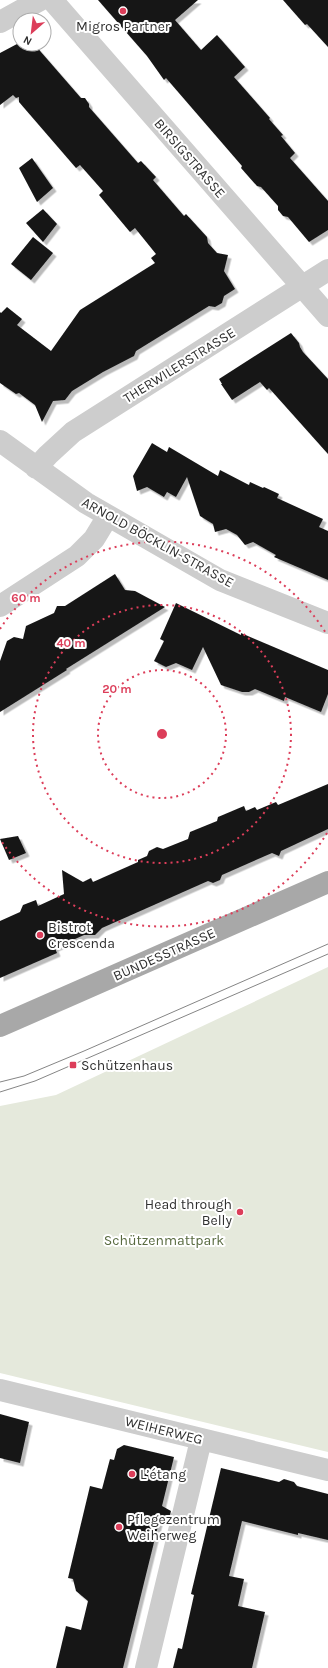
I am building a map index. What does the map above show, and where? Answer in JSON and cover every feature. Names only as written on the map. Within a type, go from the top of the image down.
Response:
[{"type":"main road","name":"BUNDESSTRASSE","points":[[0,1026],[328,882]]},
{"type":"street","points":[[0,22],[40,0]]},
{"type":"street","name":"BIRSIGSTRASSE","points":[[52,0],[328,316]]},
{"type":"street","name":"THERWILERSTRASSE","points":[[36,468],[73,432],[328,270]]},
{"type":"street","name":"ARNOLD BÖCKLIN-STRASSE","points":[[0,441],[36,468],[108,516],[220,580],[328,623]]},
{"type":"street","points":[[0,606],[77,556],[94,539],[108,516]]},
{"type":"street","name":"WEIHERWEG","points":[[0,1390],[328,1470]]},
{"type":"street","points":[[146,1668],[202,1440]]},
{"type":"green space","name":"Schützenmattpark","points":[[328,967],[328,1452],[0,1373],[0,1106],[56,1095]]},
{"type":"building","points":[[98,0],[198,0],[175,20],[201,50],[217,35],[245,67],[234,77],[283,135],[281,136],[295,153],[290,158],[328,201],[328,230],[309,242],[288,217],[283,216],[278,210],[278,206],[241,168],[242,166],[166,78],[164,80],[147,56]]},
{"type":"building","points":[[283,0],[328,0],[328,47],[307,24],[305,25]]},
{"type":"building","points":[[12,47],[12,52],[41,52],[81,98],[85,98],[89,104],[89,107],[138,163],[141,161],[156,177],[153,180],[184,216],[186,214],[207,237],[208,243],[217,253],[228,255],[224,271],[235,289],[224,296],[222,303],[215,307],[209,306],[136,351],[134,356],[103,372],[72,391],[65,400],[53,401],[42,422],[35,405],[19,393],[16,394],[0,383],[0,312],[1,313],[7,307],[22,319],[17,325],[51,351],[80,310],[155,263],[151,258],[156,254],[135,228],[130,232],[99,195],[103,191],[80,165],[76,168],[19,102],[19,97],[16,98],[13,95],[0,105],[0,53]]},
{"type":"building","points":[[32,158],[53,188],[37,202],[19,168]]},
{"type":"building","points":[[43,209],[57,224],[43,242],[26,223]]},
{"type":"building","points":[[33,237],[53,253],[31,280],[11,264]]},
{"type":"building","points":[[291,333],[299,343],[303,352],[328,379],[328,454],[269,388],[267,390],[260,382],[232,400],[219,379]]},
{"type":"building","points":[[152,443],[167,452],[169,447],[218,476],[220,470],[249,485],[250,482],[263,488],[264,487],[279,494],[277,498],[323,519],[319,527],[328,531],[328,580],[274,557],[276,555],[253,542],[245,545],[237,535],[226,529],[215,532],[213,524],[200,516],[187,477],[176,497],[167,492],[164,497],[147,487],[137,491],[133,476]]},
{"type":"building","points":[[115,574],[125,590],[135,591],[165,607],[0,712],[0,661],[7,641],[14,637],[23,639],[26,626],[54,613],[57,606],[65,606]]},
{"type":"building","points":[[176,603],[241,635],[241,633],[328,670],[328,694],[321,712],[285,697],[284,701],[255,689],[249,692],[242,692],[221,685],[203,647],[192,670],[176,663],[166,667],[154,661],[164,641],[160,639]]},
{"type":"building","points":[[328,784],[328,829],[281,851],[279,856],[272,853],[222,875],[220,880],[213,883],[208,881],[102,928],[95,935],[84,935],[55,948],[57,953],[0,978],[0,921],[20,912],[23,905],[36,900],[38,906],[64,894],[62,870],[83,882],[91,878],[93,882],[138,862],[138,860],[147,856],[149,851],[157,847],[163,849],[188,839],[190,832],[217,821],[218,817],[244,806],[246,811],[255,807],[257,810],[276,802],[278,805]]},
{"type":"building","points":[[18,836],[26,853],[9,860],[0,839]]},
{"type":"building","points":[[0,1414],[29,1422],[20,1463],[0,1458]]},
{"type":"building","name":"Pflegezentrum Weiherweg","points":[[124,1445],[174,1457],[162,1506],[171,1511],[169,1518],[160,1518],[123,1668],[56,1668],[66,1626],[81,1630],[88,1601],[76,1591],[73,1579],[68,1578],[90,1486],[102,1489],[110,1459],[114,1460],[117,1449]]},
{"type":"building","points":[[221,1468],[279,1482],[284,1479],[294,1482],[297,1486],[328,1494],[328,1540],[298,1533],[298,1535],[242,1521],[229,1576],[244,1579],[238,1606],[265,1612],[252,1668],[173,1668],[178,1648],[182,1649],[194,1595],[191,1594]]},
{"type":"tram line","points":[[0,1082],[24,1076],[84,1051],[328,944]]},
{"type":"tram line","points":[[0,1092],[35,1081],[328,954]]},
{"type":"place","name":"Migros Partner","points":[[123,11]]},
{"type":"place","name":"Bistrot Crescenda","points":[[40,935]]},
{"type":"place","name":"Schützenhaus","points":[[73,1065]]},
{"type":"place","name":"Head through Belly","points":[[240,1212]]},
{"type":"place","name":"L’étang","points":[[132,1474]]},
{"type":"place","name":"Pflegezentrum Weiherweg","points":[[119,1527]]}]
